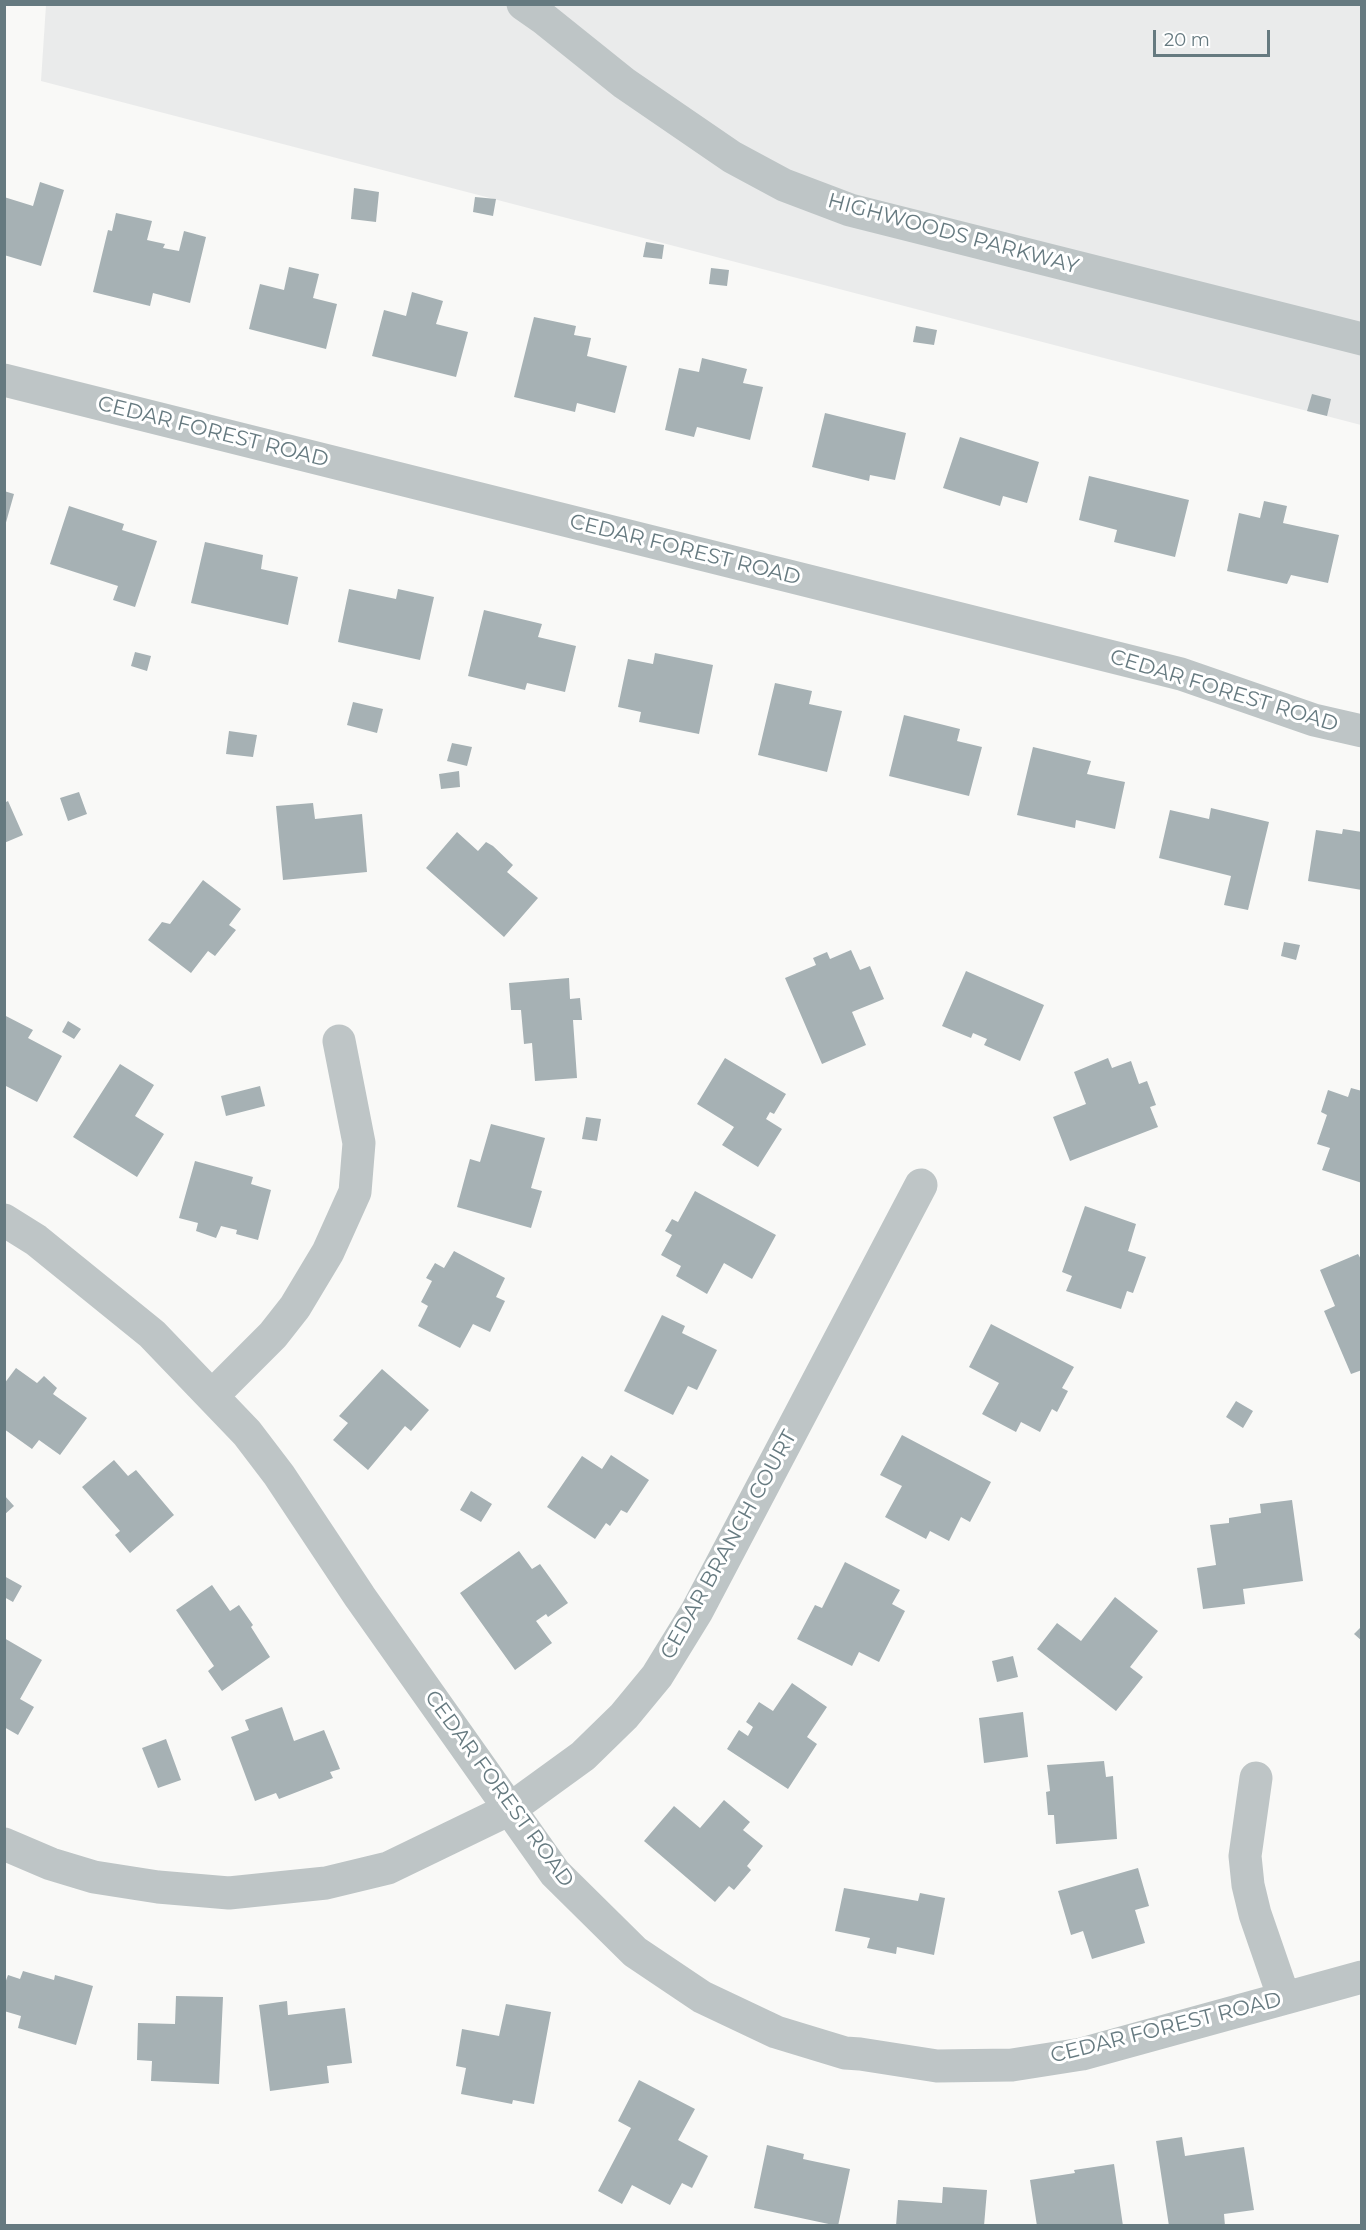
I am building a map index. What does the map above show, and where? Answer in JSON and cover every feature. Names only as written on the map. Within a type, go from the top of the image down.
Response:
[{"type":"street","name":"HIGHWOODS PARKWAY","points":[[523,4],[624,83],[732,157],[784,185],[850,210],[1362,339]]},
{"type":"street","name":"CEDAR FOREST ROAD","points":[[4,380],[1170,671],[1314,720],[1362,731]]},
{"type":"street","points":[[213,1395],[273,1335],[295,1307],[328,1252],[355,1192],[359,1143],[339,1041]]},
{"type":"street","name":"CEDAR BRANCH COURT","points":[[4,1844],[51,1864],[94,1876],[158,1887],[229,1893],[326,1883],[388,1868],[510,1809],[582,1756],[624,1716],[657,1676],[697,1611],[921,1185]]},
{"type":"street","name":"CEDAR FOREST ROAD","points":[[4,1220],[36,1240],[152,1334],[213,1395],[247,1433],[279,1476],[360,1597],[555,1873],[635,1952],[702,1997],[776,2032],[845,2053],[937,2066],[1012,2065],[1082,2054],[1362,1977]]},
{"type":"street","points":[[1256,1778],[1245,1856],[1248,1885],[1255,1914],[1284,1998]]},
{"type":"shaded area","points":[[46,5],[1361,5],[1361,425],[41,81]]},
{"type":"building","points":[[40,182],[64,190],[41,266],[4,255],[4,197],[33,206]]},
{"type":"building","points":[[354,188],[379,192],[376,222],[351,219]]},
{"type":"building","points":[[475,197],[496,199],[493,216],[473,212]]},
{"type":"building","points":[[116,213],[152,221],[147,240],[165,244],[163,248],[179,251],[184,231],[206,237],[190,303],[153,293],[150,306],[93,292],[108,230],[112,231]]},
{"type":"building","points":[[646,242],[664,245],[662,259],[643,257]]},
{"type":"building","points":[[289,267],[319,274],[313,298],[337,304],[326,349],[249,329],[260,284],[284,290]]},
{"type":"building","points":[[711,268],[729,270],[727,286],[709,284]]},
{"type":"building","points":[[412,292],[443,301],[436,324],[468,332],[456,377],[372,356],[384,310],[406,316]]},
{"type":"building","points":[[534,317],[576,326],[574,335],[591,338],[587,356],[627,366],[615,413],[577,403],[575,412],[514,397]]},
{"type":"building","points":[[916,326],[937,330],[934,345],[913,342]]},
{"type":"building","points":[[702,358],[747,369],[743,383],[763,387],[750,440],[697,427],[694,437],[665,430],[679,368],[699,372]]},
{"type":"building","points":[[1312,394],[1331,399],[1327,416],[1307,411]]},
{"type":"building","points":[[825,413],[906,433],[895,480],[870,475],[869,481],[812,467]]},
{"type":"building","points":[[960,437],[1039,462],[1027,503],[1003,496],[1000,506],[943,488]]},
{"type":"building","points":[[1089,476],[1189,500],[1175,557],[1114,542],[1117,530],[1079,520]]},
{"type":"building","points":[[4,491],[14,494],[5,526],[4,526]]},
{"type":"building","points":[[1264,501],[1287,506],[1283,523],[1339,535],[1328,583],[1291,575],[1287,584],[1227,571],[1239,513],[1260,518]]},
{"type":"building","points":[[69,506],[124,524],[122,530],[157,541],[135,607],[113,600],[118,586],[50,564]]},
{"type":"building","points":[[205,542],[263,555],[261,569],[298,577],[288,625],[191,603]]},
{"type":"building","points":[[349,589],[396,599],[398,589],[434,597],[420,660],[338,642]]},
{"type":"building","points":[[484,610],[542,624],[538,637],[576,646],[565,692],[527,683],[525,690],[468,676]]},
{"type":"building","points":[[135,652],[151,656],[147,671],[131,666]]},
{"type":"building","points":[[655,653],[713,665],[699,734],[639,722],[641,712],[618,707],[628,659],[653,664]]},
{"type":"building","points":[[775,683],[812,691],[809,704],[842,711],[827,772],[758,755]]},
{"type":"building","points":[[353,702],[383,709],[377,733],[347,725]]},
{"type":"building","points":[[904,715],[960,729],[957,741],[982,747],[969,796],[889,776]]},
{"type":"building","points":[[229,731],[257,735],[253,757],[226,754]]},
{"type":"building","points":[[452,743],[472,747],[467,766],[447,761]]},
{"type":"building","points":[[1033,747],[1091,761],[1087,774],[1125,782],[1115,829],[1076,820],[1075,828],[1017,815]]},
{"type":"building","points":[[459,771],[460,787],[441,789],[439,774]]},
{"type":"building","points":[[79,792],[87,814],[68,821],[60,798]]},
{"type":"building","points":[[8,801],[23,835],[4,843],[4,803]]},
{"type":"building","points":[[313,803],[315,819],[362,814],[367,872],[283,880],[276,806]]},
{"type":"building","points":[[1211,808],[1269,822],[1248,910],[1224,905],[1231,876],[1159,858],[1170,810],[1209,819]]},
{"type":"building","points":[[1343,829],[1362,832],[1362,890],[1308,881],[1316,830],[1342,834]]},
{"type":"building","points":[[457,832],[478,851],[486,842],[493,846],[513,865],[507,872],[538,898],[504,937],[426,868]]},
{"type":"building","points":[[203,880],[241,909],[229,925],[236,930],[215,956],[208,951],[191,973],[148,940],[162,922],[170,924]]},
{"type":"building","points":[[1284,942],[1300,945],[1296,960],[1281,956]]},
{"type":"building","points":[[851,950],[860,970],[870,966],[884,999],[852,1012],[866,1045],[822,1064],[785,978],[816,965],[813,958],[827,952],[830,959]]},
{"type":"building","points":[[966,971],[1044,1005],[1020,1061],[984,1045],[987,1039],[973,1033],[971,1038],[942,1026]]},
{"type":"building","points":[[569,978],[570,999],[580,998],[582,1020],[573,1020],[577,1078],[535,1081],[532,1043],[524,1044],[521,1010],[511,1010],[509,983]]},
{"type":"building","points":[[4,1015],[33,1030],[28,1038],[62,1056],[37,1102],[4,1085]]},
{"type":"building","points":[[68,1021],[81,1029],[74,1039],[62,1032]]},
{"type":"building","points":[[725,1058],[786,1094],[774,1114],[770,1112],[766,1119],[782,1129],[758,1167],[722,1145],[734,1127],[697,1104]]},
{"type":"building","points":[[1108,1058],[1112,1068],[1131,1061],[1139,1084],[1147,1081],[1156,1105],[1150,1107],[1158,1127],[1070,1161],[1053,1117],[1086,1104],[1074,1072]]},
{"type":"building","points":[[120,1064],[154,1085],[135,1116],[164,1134],[137,1177],[73,1137]]},
{"type":"building","points":[[260,1086],[265,1106],[226,1116],[221,1096]]},
{"type":"building","points":[[1351,1088],[1362,1091],[1362,1183],[1322,1170],[1330,1148],[1317,1144],[1327,1115],[1321,1112],[1328,1090],[1348,1097]]},
{"type":"building","points":[[586,1117],[601,1119],[597,1141],[582,1139]]},
{"type":"building","points":[[491,1124],[545,1138],[531,1188],[542,1191],[531,1228],[457,1207],[470,1159],[480,1162]]},
{"type":"building","points":[[195,1161],[253,1177],[251,1184],[271,1190],[258,1240],[236,1234],[237,1230],[221,1226],[216,1238],[196,1231],[198,1223],[179,1218]]},
{"type":"building","points":[[695,1191],[776,1235],[752,1279],[724,1263],[707,1294],[676,1276],[681,1266],[661,1255],[672,1235],[665,1231],[672,1219],[678,1222]]},
{"type":"building","points":[[1085,1206],[1136,1224],[1128,1251],[1146,1257],[1133,1293],[1127,1291],[1121,1309],[1066,1291],[1072,1276],[1062,1272]]},
{"type":"building","points":[[454,1251],[505,1278],[496,1297],[505,1301],[490,1332],[473,1324],[460,1348],[418,1326],[428,1306],[421,1302],[432,1281],[426,1278],[435,1263],[444,1268]]},
{"type":"building","points":[[1358,1254],[1362,1261],[1362,1370],[1351,1374],[1324,1311],[1335,1306],[1320,1270]]},
{"type":"building","points":[[662,1315],[685,1326],[682,1333],[717,1350],[697,1390],[688,1386],[673,1415],[624,1391]]},
{"type":"building","points":[[991,1324],[1074,1367],[1062,1388],[1068,1391],[1057,1412],[1052,1409],[1040,1432],[1021,1422],[1016,1432],[982,1414],[999,1383],[969,1367]]},
{"type":"building","points":[[16,1368],[37,1383],[44,1376],[57,1388],[53,1394],[87,1418],[60,1455],[39,1440],[32,1449],[4,1429],[4,1384]]},
{"type":"building","points":[[382,1369],[429,1410],[411,1431],[405,1426],[368,1470],[333,1440],[348,1423],[339,1416]]},
{"type":"building","points":[[1236,1401],[1253,1411],[1243,1428],[1226,1417]]},
{"type":"building","points":[[902,1435],[991,1482],[970,1522],[961,1517],[949,1541],[930,1531],[926,1539],[885,1517],[902,1486],[880,1475]]},
{"type":"building","points":[[611,1455],[649,1480],[627,1513],[621,1510],[610,1526],[606,1523],[595,1539],[547,1507],[582,1456],[602,1469]]},
{"type":"building","points":[[114,1460],[128,1476],[136,1470],[174,1515],[130,1553],[115,1535],[120,1531],[82,1487]]},
{"type":"building","points":[[471,1491],[492,1504],[481,1522],[460,1510]]},
{"type":"building","points":[[4,1495],[14,1506],[4,1515]]},
{"type":"building","points":[[1292,1500],[1303,1581],[1243,1589],[1245,1604],[1203,1609],[1197,1568],[1216,1565],[1210,1525],[1229,1523],[1229,1518],[1261,1513],[1260,1504]]},
{"type":"building","points":[[519,1551],[532,1569],[540,1564],[568,1603],[548,1617],[546,1614],[536,1621],[552,1643],[515,1670],[460,1593]]},
{"type":"building","points":[[845,1562],[900,1590],[892,1604],[905,1611],[879,1662],[859,1652],[852,1666],[797,1639],[815,1605],[822,1608]]},
{"type":"building","points":[[4,1576],[22,1586],[13,1602],[4,1597]]},
{"type":"building","points":[[212,1585],[230,1611],[239,1605],[270,1657],[222,1691],[208,1671],[214,1666],[176,1610]]},
{"type":"building","points":[[1115,1597],[1158,1631],[1130,1667],[1143,1677],[1116,1711],[1037,1649],[1057,1623],[1081,1641]]},
{"type":"building","points":[[1362,1626],[1362,1641],[1354,1634]]},
{"type":"building","points":[[4,1638],[42,1660],[20,1699],[34,1707],[18,1735],[4,1727]]},
{"type":"building","points":[[1013,1656],[1018,1677],[997,1682],[992,1661]]},
{"type":"building","points":[[792,1683],[827,1707],[807,1737],[817,1744],[788,1789],[727,1749],[739,1730],[748,1736],[753,1727],[746,1722],[759,1702],[773,1711]]},
{"type":"building","points":[[282,1707],[294,1741],[324,1730],[340,1769],[330,1772],[333,1778],[279,1799],[276,1793],[255,1801],[231,1737],[249,1730],[245,1720]]},
{"type":"building","points":[[1023,1712],[1028,1757],[984,1763],[979,1718]]},
{"type":"building","points":[[166,1739],[181,1780],[158,1788],[142,1748]]},
{"type":"building","points":[[1104,1761],[1106,1777],[1113,1776],[1117,1839],[1056,1844],[1054,1815],[1048,1815],[1046,1792],[1050,1791],[1047,1765]]},
{"type":"building","points":[[724,1800],[750,1822],[743,1830],[763,1846],[747,1866],[751,1870],[734,1890],[729,1886],[715,1902],[644,1841],[674,1806],[700,1828]]},
{"type":"building","points":[[1138,1868],[1149,1906],[1135,1910],[1145,1943],[1092,1959],[1083,1931],[1071,1935],[1058,1891]]},
{"type":"building","points":[[844,1888],[918,1901],[920,1893],[945,1898],[934,1955],[897,1947],[896,1954],[867,1948],[870,1938],[835,1931]]},
{"type":"building","points":[[23,1971],[54,1980],[55,1975],[93,1986],[76,2045],[18,2028],[21,2016],[4,2011],[4,1986],[8,1975],[20,1979]]},
{"type":"building","points":[[176,1996],[223,1997],[219,2084],[151,2081],[152,2061],[137,2060],[138,2023],[175,2024]]},
{"type":"building","points":[[287,2001],[288,2015],[345,2008],[352,2063],[327,2066],[329,2083],[270,2091],[259,2005]]},
{"type":"building","points":[[506,2004],[551,2012],[534,2104],[513,2100],[512,2104],[461,2094],[466,2068],[456,2066],[462,2029],[499,2036]]},
{"type":"building","points":[[639,2080],[695,2109],[678,2140],[708,2156],[692,2188],[682,2183],[670,2205],[632,2185],[622,2204],[598,2191],[631,2128],[618,2121]]},
{"type":"building","points":[[1182,2137],[1185,2156],[1244,2147],[1254,2210],[1224,2214],[1225,2226],[1169,2226],[1156,2141]]},
{"type":"building","points":[[767,2145],[804,2154],[803,2159],[850,2169],[838,2226],[754,2208]]},
{"type":"building","points":[[1114,2164],[1123,2226],[1037,2226],[1030,2180]]},
{"type":"building","points":[[943,2187],[987,2190],[984,2226],[896,2226],[898,2200],[942,2203]]}]
